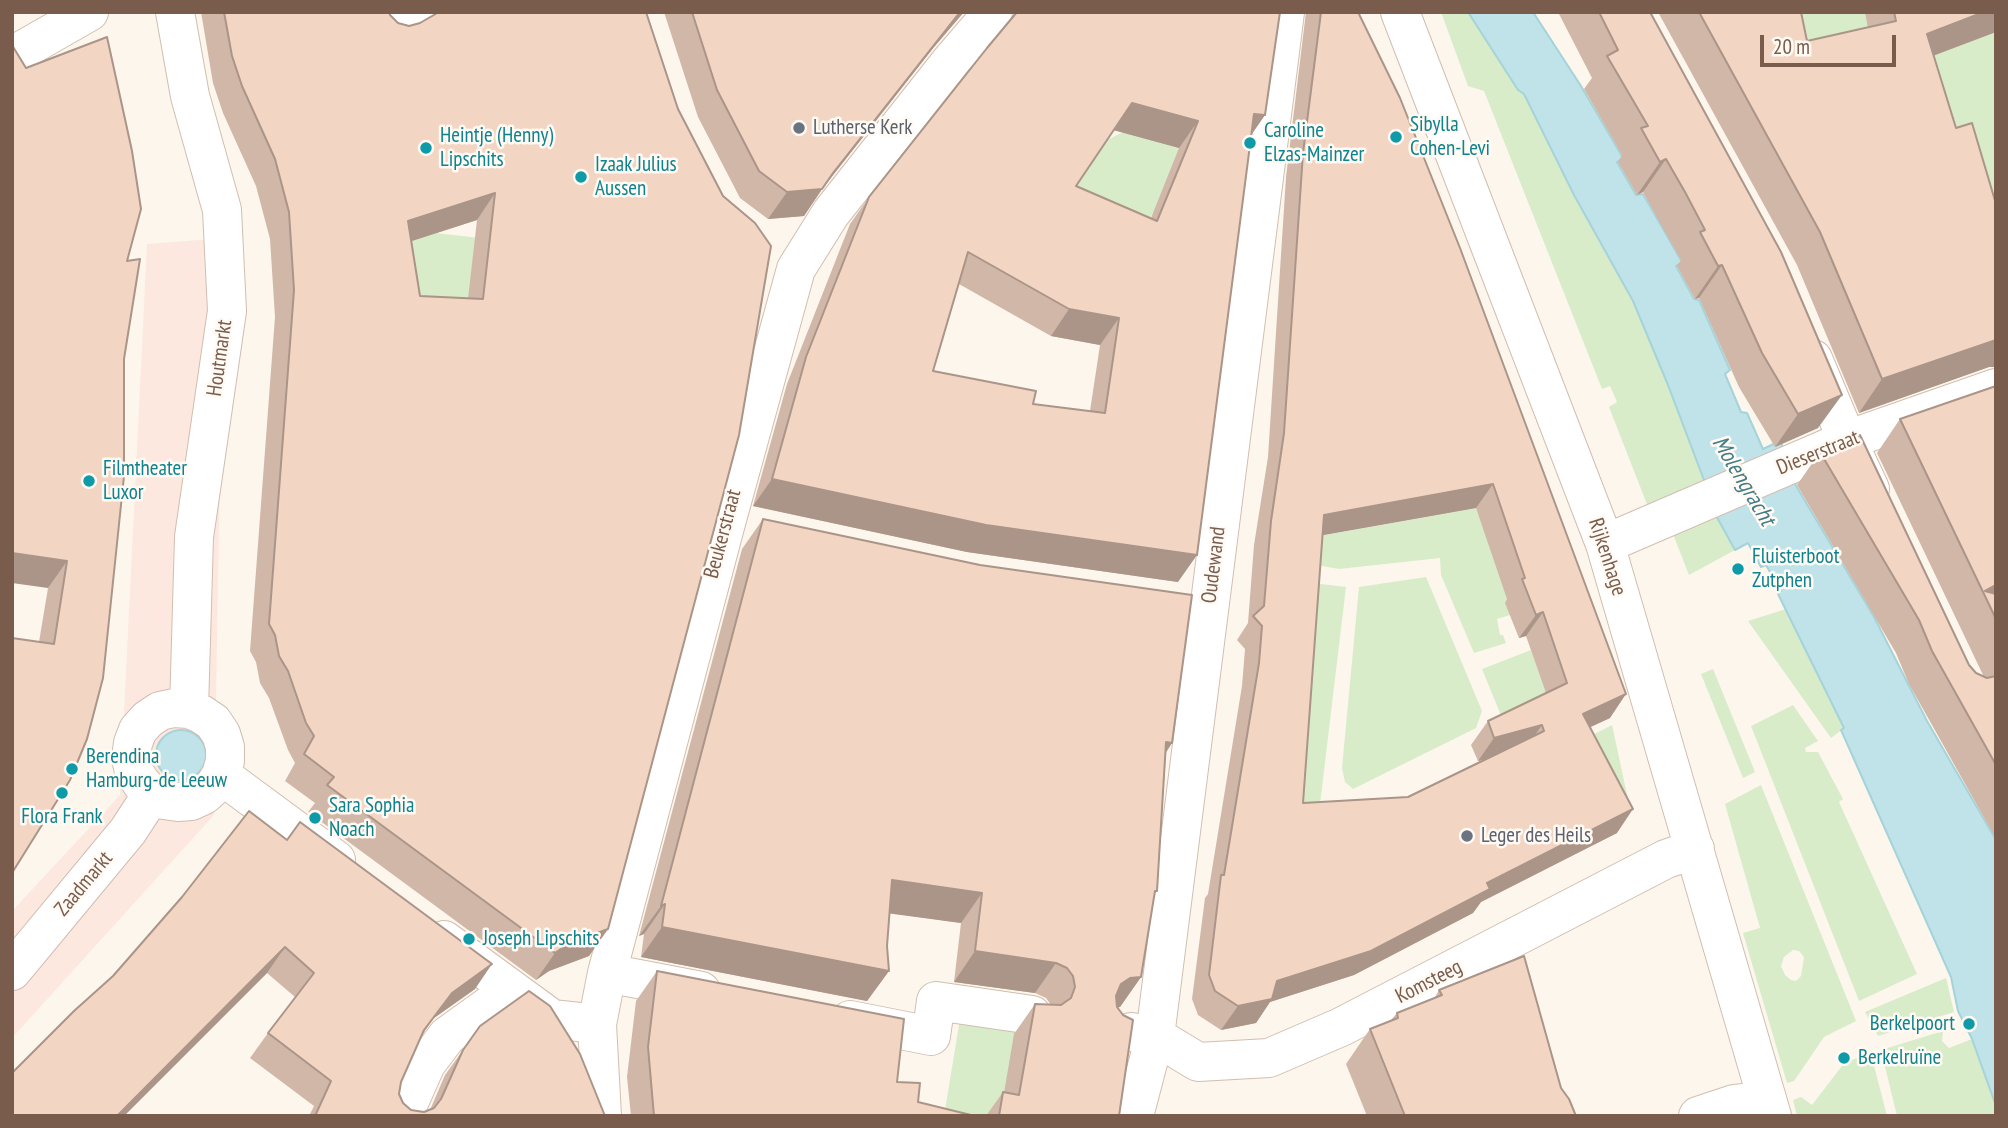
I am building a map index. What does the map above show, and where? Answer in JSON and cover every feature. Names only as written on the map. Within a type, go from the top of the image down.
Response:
[{"type":"street","points":[[12,56],[89,12]]},
{"type":"street","name":"Houtmarkt","points":[[175,12],[190,96],[222,210],[227,311],[194,537],[189,709]]},
{"type":"street","points":[[390,32],[424,12]]},
{"type":"street","name":"Beukerstraat","points":[[602,1116],[597,1024],[607,973],[796,269],[831,214],[951,61],[993,12]]},
{"type":"street","name":"Oudewand","points":[[1134,1116],[1156,1036],[1195,606],[1285,12]]},
{"type":"street","name":"Rijkenhage","points":[[1400,12],[1605,544],[1769,1108]]},
{"type":"street","points":[[765,245],[796,269]]},
{"type":"street","points":[[1799,327],[1847,440],[1888,526]]},
{"type":"street","name":"Dieserstraat","points":[[1605,544],[1847,440],[1996,388]]},
{"type":"street","points":[[726,523],[765,532]]},
{"type":"street","points":[[189,709],[213,722],[221,734],[225,761],[221,775],[204,795],[191,801],[164,800],[152,794],[134,772],[131,758],[133,743],[138,730],[160,711],[189,709]]},
{"type":"street","points":[[221,775],[366,882]]},
{"type":"street","name":"Zaadmarkt","points":[[12,971],[128,831],[152,794]]},
{"type":"street","name":"Komsteeg","points":[[1156,1036],[1199,1062],[1269,1058],[1513,954],[1666,859],[1695,849]]},
{"type":"street","points":[[411,915],[552,1019],[597,1024]]},
{"type":"street","points":[[607,973],[740,999]]},
{"type":"street","points":[[403,1116],[426,1064],[447,1036],[512,990]]},
{"type":"street","points":[[822,1015],[931,1036],[936,1001],[1032,1015]]},
{"type":"street","points":[[1116,1029],[1156,1036]]},
{"type":"street","points":[[1698,1116],[1734,1104],[1769,1108]]},
{"type":"shaded area","points":[[224,238],[214,815],[12,1038],[12,911],[120,795],[147,244]]},
{"type":"green space","points":[[1441,12],[1468,12],[1518,89],[1524,94],[1574,195],[1633,301],[1654,348],[1707,488],[1650,512],[1609,407],[1617,402],[1610,386],[1602,389],[1484,91],[1468,86]]},
{"type":"green space","points":[[1747,12],[1872,12],[1903,67],[1996,32],[1996,250]]},
{"type":"green space","points":[[1137,125],[1168,145],[1179,148],[1167,220],[1152,214],[1138,248],[1052,219],[1103,142]]},
{"type":"green space","points":[[436,233],[523,243],[465,327],[393,323],[390,248]]},
{"type":"green space","points":[[1476,508],[1512,601],[1510,615],[1497,619],[1500,635],[1503,635],[1506,643],[1474,653],[1441,575],[1440,558],[1339,569],[1306,563],[1307,538]]},
{"type":"green space","points":[[1713,510],[1735,550],[1689,575],[1671,529]]},
{"type":"green space","points":[[1426,577],[1482,711],[1476,728],[1353,789],[1345,782],[1342,768],[1359,587]]},
{"type":"green space","points":[[1304,582],[1346,587],[1318,821],[1267,910]]},
{"type":"green space","points":[[1786,609],[1844,728],[1831,738],[1748,621]]},
{"type":"green space","points":[[1531,650],[1551,706],[1511,740],[1482,669]]},
{"type":"green space","points":[[1713,669],[1755,772],[1743,778],[1701,674]]},
{"type":"green space","points":[[1793,705],[1818,741],[1805,748],[1806,752],[1818,752],[1843,799],[1839,802],[1917,974],[1859,1001],[1751,726]]},
{"type":"green space","points":[[1612,725],[1631,813],[1575,744]]},
{"type":"green space","points":[[1761,785],[1856,1021],[1824,1037],[1794,1081],[1787,1083],[1743,933],[1760,928],[1725,804]],"holes":[[[1793,950],[1799,951],[1804,957],[1801,976],[1796,981],[1785,975],[1781,966],[1784,957]]]},
{"type":"green space","points":[[1946,978],[1954,1012],[1878,1036],[1865,1012]]},
{"type":"green space","points":[[960,1019],[1018,1028],[1000,1116],[944,1116]]},
{"type":"green space","points":[[1943,1031],[1942,1041],[1949,1048],[1972,1039],[1996,1106],[1996,1116],[1897,1116],[1881,1050]]},
{"type":"green space","points":[[1871,1054],[1887,1116],[1797,1116],[1793,1100],[1801,1097],[1812,1105],[1845,1062]]},
{"type":"water","name":"Molengracht","points":[[1468,12],[1533,12],[1581,86],[1623,158],[1617,162],[1636,195],[1643,194],[1682,262],[1676,266],[1694,299],[1699,300],[1730,370],[1725,374],[1741,412],[1747,413],[1763,449],[1780,441],[1799,481],[1795,484],[1874,617],[1927,721],[1996,840],[1996,1106],[1972,1039],[1958,1011],[1951,977],[1841,730],[1844,728],[1778,594],[1781,591],[1766,565],[1761,567],[1748,543],[1735,550],[1713,510],[1668,385],[1633,301],[1574,195],[1524,94],[1518,90]]},
{"type":"water","points":[[181,730],[198,738],[206,755],[198,772],[181,780],[164,772],[156,755],[164,738]]},
{"type":"building","points":[[224,12],[389,12],[398,23],[409,26],[439,12],[646,12],[678,109],[723,196],[755,223],[771,246],[739,435],[608,929],[568,944],[555,953],[327,785],[334,777],[304,754],[314,736],[306,723],[288,671],[279,656],[275,635],[269,624],[294,290],[289,212],[275,159],[242,86],[232,56]],"holes":[[[495,193],[483,299],[420,296],[408,221]]]},
{"type":"building","points":[[692,12],[960,12],[822,189],[787,192],[759,171],[717,90]]},
{"type":"building","points":[[1017,12],[1280,12],[1265,115],[1254,114],[1197,555],[986,525],[772,479],[806,357],[869,197]],"holes":[[[1132,103],[1198,121],[1157,221],[1076,186]],[[968,252],[1069,309],[1119,318],[1105,413],[1033,404],[1036,391],[933,371]]]},
{"type":"building","points":[[1321,12],[1358,12],[1400,98],[1460,248],[1626,694],[1583,714],[1633,809],[1487,883],[1490,889],[1371,951],[1277,981],[1272,999],[1238,1006],[1215,991],[1209,975],[1221,875],[1224,875],[1259,663],[1262,626],[1253,616],[1264,606],[1271,521],[1284,433],[1303,153]],"holes":[[[1493,484],[1525,578],[1522,579],[1536,615],[1543,612],[1567,683],[1488,721],[1494,738],[1542,725],[1544,731],[1408,797],[1303,803],[1324,515]]]},
{"type":"building","points":[[1599,12],[1650,12],[1781,252],[1842,395],[1798,414],[1762,353],[1722,265],[1718,266],[1700,232],[1705,230],[1685,192],[1666,159],[1660,162],[1641,128],[1648,126],[1607,56],[1618,50]]},
{"type":"building","points":[[1699,12],[1801,12],[1807,41],[1896,21],[1894,12],[1984,12],[1927,34],[1956,128],[1972,123],[1996,204],[1996,340],[1882,379],[1820,232]]},
{"type":"building","points":[[107,37],[132,151],[141,209],[127,261],[140,259],[124,359],[124,476],[103,678],[87,739],[70,780],[12,873],[12,638],[54,644],[67,561],[12,553],[12,45],[26,68]]},
{"type":"building","points":[[1996,386],[1996,585],[1985,591],[1996,594],[1996,619],[1900,419]]},
{"type":"building","points":[[1860,435],[1969,665],[1976,673],[1987,678],[1996,676],[1996,765],[1932,651],[1919,620],[1820,452]]},
{"type":"building","points":[[763,519],[980,565],[1192,595],[1172,743],[1166,742],[1157,891],[1141,977],[1130,978],[1121,984],[1116,996],[1117,1007],[1123,1015],[1133,1020],[1119,1116],[999,1116],[1003,1092],[1019,1095],[1035,1004],[1061,1005],[1071,998],[1075,987],[1073,976],[1067,968],[1056,963],[975,951],[982,893],[892,880],[887,946],[889,971],[662,927],[665,904],[661,906]]},
{"type":"building","points":[[249,811],[287,840],[300,822],[492,964],[452,993],[424,1030],[401,1082],[399,1094],[403,1103],[411,1110],[424,1112],[434,1108],[441,1099],[463,1050],[480,1026],[529,991],[550,1006],[580,1054],[605,1116],[315,1116],[331,1081],[268,1033],[314,973],[285,947],[117,1116],[12,1116],[12,1073],[113,976],[182,897]]},
{"type":"building","points":[[1524,956],[1561,1088],[1576,1116],[1405,1116],[1370,1029],[1398,1018],[1397,1013],[1442,995],[1439,990]]},
{"type":"building","points":[[657,971],[904,1019],[897,1082],[920,1083],[918,1102],[975,1116],[654,1116],[648,1047]]},
{"type":"place","name":"Lutherse Kerk","points":[[799,128]]},
{"type":"place","name":"Sibylla Cohen-Levi","points":[[1396,137]]},
{"type":"place","name":"Caroline Elzas-Mainzer","points":[[1250,143]]},
{"type":"place","name":"Heintje (Henny) Lipschits","points":[[426,148]]},
{"type":"place","name":"Izaak Julius Aussen","points":[[581,177]]},
{"type":"place","name":"Filmtheater Luxor","points":[[89,481]]},
{"type":"place","name":"Fluisterboot Zutphen","points":[[1738,569]]},
{"type":"place","name":"Berendina Hamburg-de Leeuw","points":[[72,769]]},
{"type":"place","name":"Flora Frank","points":[[62,793]]},
{"type":"place","name":"Sara Sophia Noach","points":[[315,818]]},
{"type":"place","name":"Leger des Heils","points":[[1467,836]]},
{"type":"place","name":"Joseph Lipschits","points":[[469,939]]},
{"type":"place","name":"Berkelpoort","points":[[1969,1024]]},
{"type":"place","name":"Berkelruïne","points":[[1844,1058]]}]
